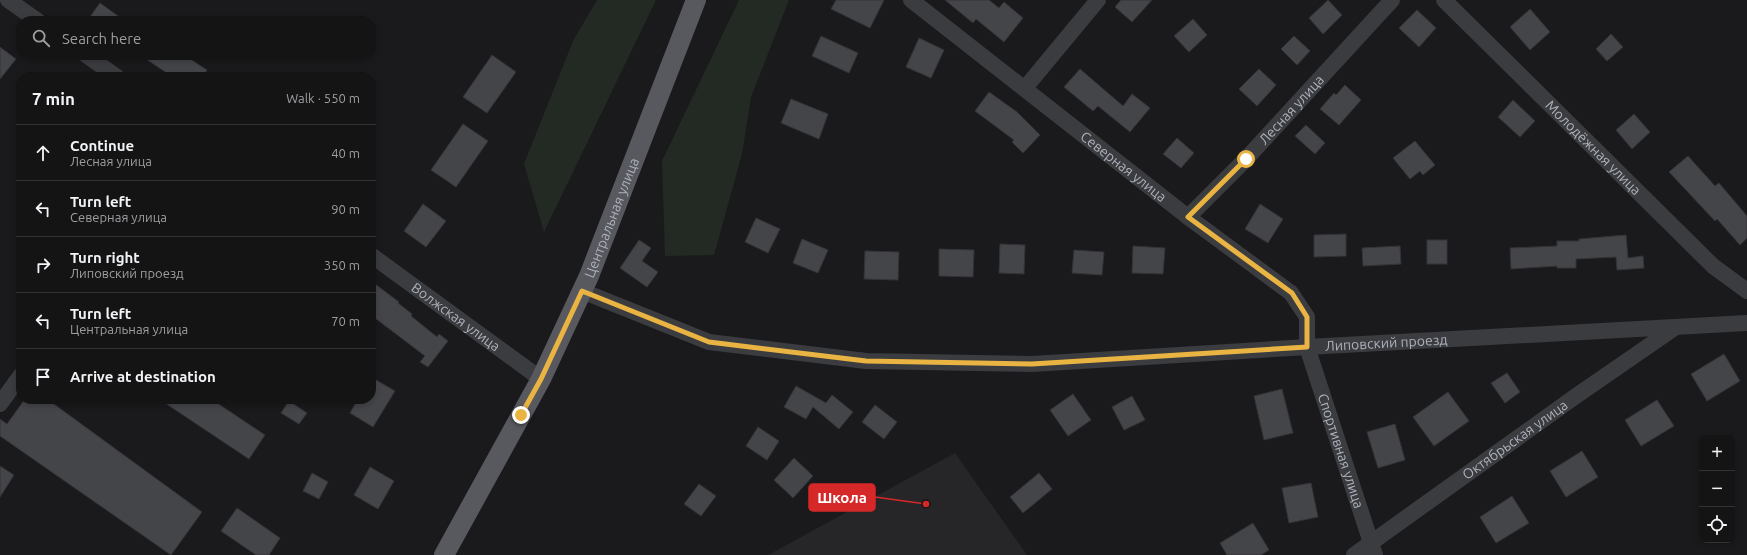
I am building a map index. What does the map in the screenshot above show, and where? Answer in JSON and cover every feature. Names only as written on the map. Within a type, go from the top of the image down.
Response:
[{"type":"main road","name":"Центральная улица","points":[[444,555],[541,379],[582,291],[696,0]]},
{"type":"street","points":[[8,0],[31,16]]},
{"type":"street","name":"Северная улица","points":[[911,0],[1188,217],[1292,293],[1307,317],[1307,347]]},
{"type":"street","points":[[1025,88],[1098,0]]},
{"type":"street","name":"Лесная улица","points":[[1188,217],[1246,159],[1392,0]]},
{"type":"street","name":"Молодёжная улица","points":[[1444,0],[1713,266],[1747,290]]},
{"type":"street","points":[[93,60],[111,72]]},
{"type":"street","name":"Волжская улица","points":[[376,260],[541,379]]},
{"type":"street","name":"Липовский проезд","points":[[582,291],[709,342],[866,361],[1032,364],[1307,347],[1747,323]]},
{"type":"street","name":"Октябрьская улица","points":[[1354,555],[1373,549],[1576,396],[1676,327]]},
{"type":"street","name":"Спортивная улица","points":[[1307,347],[1373,549]]},
{"type":"street","points":[[0,404],[16,382]]},
{"type":"shaded area","points":[[597,0],[656,0],[544,232],[524,164],[573,41]]},
{"type":"shaded area","points":[[739,0],[789,0],[751,97],[742,154],[714,255],[665,256],[662,161]]},
{"type":"shaded area","points":[[955,453],[1027,555],[768,555]]},
{"type":"building","points":[[836,0],[884,0],[870,28],[831,9]]},
{"type":"building","points":[[945,0],[989,0],[999,8],[1004,2],[1023,18],[1004,42],[976,19],[973,23]]},
{"type":"building","points":[[1121,0],[1152,0],[1132,22],[1115,7]]},
{"type":"building","points":[[1328,0],[1342,15],[1323,34],[1309,18]]},
{"type":"building","points":[[100,3],[118,16],[91,16]]},
{"type":"building","points":[[1530,9],[1550,32],[1530,50],[1510,27]]},
{"type":"building","points":[[1417,10],[1436,28],[1419,47],[1399,28]]},
{"type":"building","points":[[1193,19],[1207,35],[1189,52],[1174,36]]},
{"type":"building","points":[[1611,34],[1623,47],[1607,61],[1596,49]]},
{"type":"building","points":[[821,36],[858,53],[849,73],[812,56]]},
{"type":"building","points":[[1294,36],[1310,51],[1297,65],[1281,49]]},
{"type":"building","points":[[919,38],[944,50],[931,78],[906,67]]},
{"type":"building","points":[[0,47],[16,59],[0,79]]},
{"type":"building","points":[[492,55],[516,72],[487,113],[463,97]]},
{"type":"building","points":[[148,60],[192,60],[207,70],[206,72],[166,72]]},
{"type":"building","points":[[1080,69],[1123,106],[1132,94],[1150,108],[1130,132],[1098,106],[1093,111],[1064,87]]},
{"type":"building","points":[[1259,69],[1276,85],[1257,106],[1239,89]]},
{"type":"building","points":[[1345,85],[1361,100],[1339,125],[1320,109],[1334,93],[1336,95]]},
{"type":"building","points":[[989,92],[1017,112],[1040,135],[1023,153],[1012,142],[1014,140],[975,111]]},
{"type":"building","points":[[791,99],[828,114],[819,139],[781,123]]},
{"type":"building","points":[[1513,100],[1535,121],[1520,137],[1498,117]]},
{"type":"building","points":[[1634,114],[1650,132],[1632,149],[1616,130]]},
{"type":"building","points":[[463,124],[488,141],[456,187],[431,170]]},
{"type":"building","points":[[1306,125],[1325,143],[1315,154],[1295,136]]},
{"type":"building","points":[[1177,138],[1194,153],[1181,168],[1163,154]]},
{"type":"building","points":[[1415,141],[1435,165],[1423,175],[1420,171],[1410,179],[1393,158]]},
{"type":"building","points":[[1688,156],[1715,186],[1719,183],[1747,216],[1747,238],[1740,245],[1717,219],[1715,221],[1669,172]]},
{"type":"building","points":[[423,204],[446,221],[426,247],[404,231]]},
{"type":"building","points":[[1260,204],[1283,219],[1268,243],[1245,229]]},
{"type":"building","points":[[756,218],[780,229],[768,253],[745,242]]},
{"type":"building","points":[[1346,234],[1346,256],[1314,257],[1314,235]]},
{"type":"building","points":[[1626,235],[1628,258],[1643,256],[1644,268],[1617,270],[1616,257],[1576,259],[1576,268],[1557,268],[1557,266],[1511,269],[1510,248],[1557,246],[1557,241],[1579,241],[1579,239]]},
{"type":"building","points":[[802,239],[828,250],[818,273],[793,263]]},
{"type":"building","points":[[639,240],[651,248],[642,261],[658,272],[647,287],[620,268]]},
{"type":"building","points":[[1427,240],[1447,240],[1447,264],[1427,264]]},
{"type":"building","points":[[1000,244],[1025,245],[1024,274],[999,273]]},
{"type":"building","points":[[1133,246],[1165,248],[1163,274],[1132,273]]},
{"type":"building","points":[[1400,246],[1401,264],[1363,266],[1362,248]]},
{"type":"building","points":[[939,249],[974,250],[973,277],[939,276]]},
{"type":"building","points":[[1074,250],[1104,252],[1102,275],[1072,273]]},
{"type":"building","points":[[865,251],[899,252],[898,280],[864,279]]},
{"type":"building","points":[[376,285],[399,302],[398,303],[412,314],[411,316],[437,337],[439,334],[448,341],[428,367],[420,362],[425,356],[376,319]]},
{"type":"building","points":[[1724,354],[1740,381],[1707,401],[1691,374]]},
{"type":"building","points":[[1507,373],[1520,392],[1505,403],[1491,383]]},
{"type":"building","points":[[376,380],[395,391],[373,427],[350,413],[355,404],[376,404]]},
{"type":"building","points":[[796,386],[826,403],[832,395],[853,412],[839,429],[813,407],[806,419],[784,407]]},
{"type":"building","points":[[1282,389],[1293,433],[1264,440],[1254,396]]},
{"type":"building","points":[[1448,392],[1469,421],[1434,446],[1413,417]]},
{"type":"building","points":[[1073,394],[1091,420],[1068,436],[1050,410]]},
{"type":"building","points":[[1132,396],[1145,420],[1124,430],[1112,407]]},
{"type":"building","points":[[1657,400],[1674,426],[1641,446],[1625,420]]},
{"type":"building","points":[[21,404],[54,404],[202,512],[171,555],[0,436],[0,419],[7,424]]},
{"type":"building","points":[[166,404],[218,404],[265,435],[249,459]]},
{"type":"building","points":[[287,404],[294,404],[307,413],[299,424],[281,413]]},
{"type":"building","points":[[875,405],[897,422],[884,439],[862,422]]},
{"type":"building","points":[[1395,424],[1405,460],[1378,468],[1367,432]]},
{"type":"building","points":[[758,427],[779,441],[767,460],[746,446]]},
{"type":"building","points":[[1582,451],[1598,477],[1566,497],[1550,471]]},
{"type":"building","points":[[794,458],[813,476],[793,498],[774,480]]},
{"type":"building","points":[[0,466],[14,475],[0,497]]},
{"type":"building","points":[[370,467],[394,481],[378,509],[354,495]]},
{"type":"building","points":[[312,473],[328,482],[319,499],[303,491]]},
{"type":"building","points":[[1039,473],[1052,489],[1023,513],[1010,497]]},
{"type":"building","points":[[1311,483],[1318,517],[1289,523],[1282,488]]},
{"type":"building","points":[[699,484],[716,496],[701,516],[684,504]]},
{"type":"building","points":[[1512,496],[1529,523],[1496,543],[1480,517]]},
{"type":"building","points":[[237,508],[280,538],[269,555],[256,555],[221,531]]},
{"type":"building","points":[[1253,523],[1269,550],[1261,555],[1227,555],[1220,543]]},
{"type":"place","name":"Школа","points":[[926,504]]},
{"type":"route","points":[[521,415],[541,379],[582,291],[709,342],[866,361],[1032,364],[1307,347],[1307,317],[1292,293],[1188,217],[1246,159]]}]
